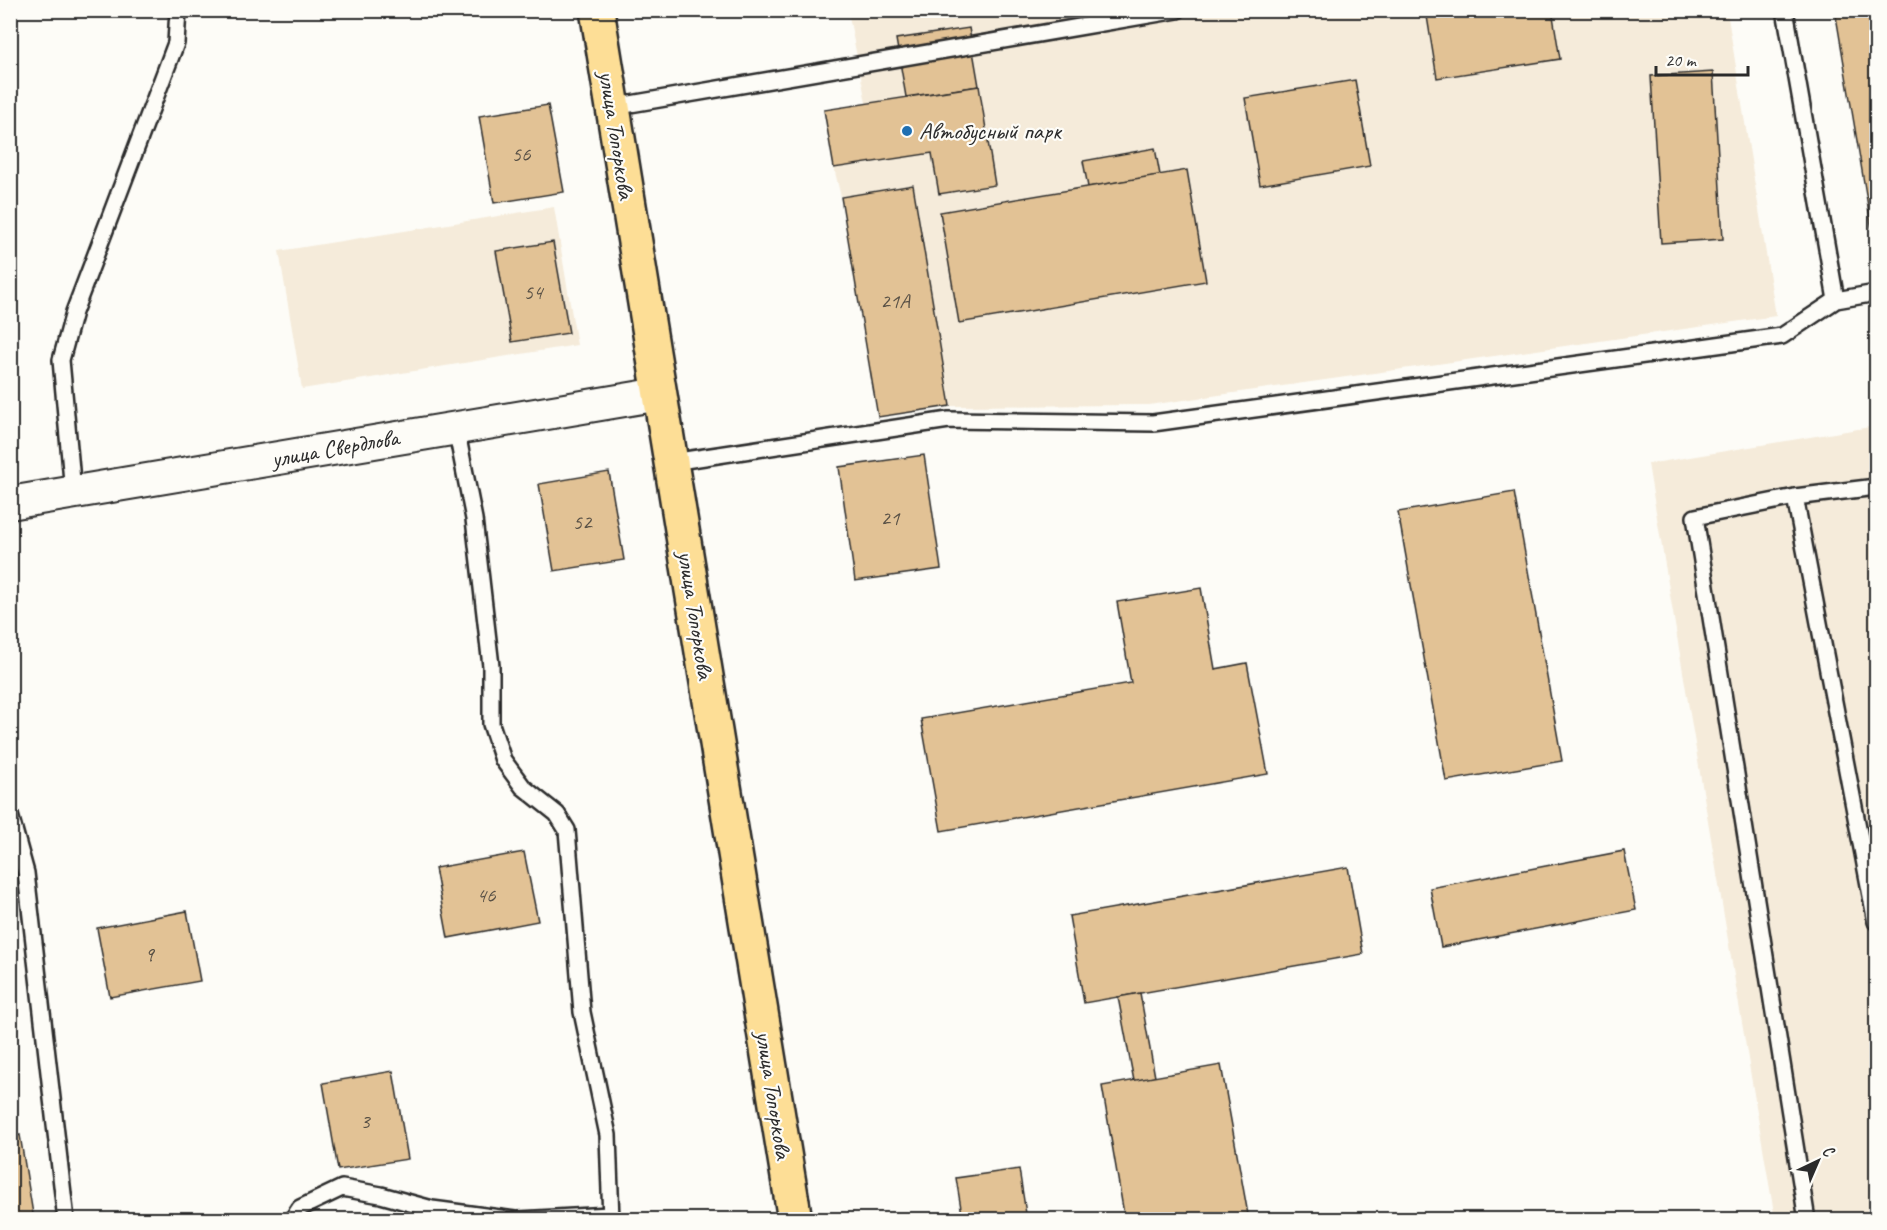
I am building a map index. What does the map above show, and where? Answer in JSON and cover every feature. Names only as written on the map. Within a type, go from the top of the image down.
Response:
[{"type":"highway","name":"улица Топоркова","points":[[597,10],[795,1220]]},
{"type":"street","name":"улица Свердлова","points":[[10,503],[660,394]]},
{"type":"lane","points":[[73,492],[61,360],[74,312],[176,43],[178,10]]},
{"type":"lane","points":[[613,107],[1178,10]]},
{"type":"lane","points":[[1785,10],[1836,300]]},
{"type":"lane","points":[[672,462],[949,420],[1153,423],[1782,336],[1836,300],[1876,293]]},
{"type":"lane","points":[[292,1220],[300,1208],[342,1188],[381,1194],[432,1209],[517,1220],[611,1217],[608,1135],[582,1012],[567,830],[557,814],[523,787],[503,760],[491,724],[491,666],[475,531],[456,428]]},
{"type":"lane","points":[[1807,1220],[1695,517],[1795,497],[1876,487]]},
{"type":"lane","points":[[1795,497],[1876,922]]},
{"type":"lane","points":[[10,815],[26,873],[66,1220]]},
{"type":"shaded area","name":"Автобусный парк","points":[[848,11],[1727,11],[1776,316],[1149,405],[950,406],[913,185],[841,197],[824,110],[866,103]]},
{"type":"shaded area","points":[[554,207],[577,345],[302,389],[279,251]]},
{"type":"shaded area","points":[[1876,426],[1876,1219],[1775,1219],[1648,464]]},
{"type":"building","points":[[1426,10],[1552,10],[1560,59],[1437,78]]},
{"type":"building","points":[[1835,10],[1876,10],[1876,254]]},
{"type":"building","points":[[969,28],[979,86],[906,97],[896,39]]},
{"type":"building","points":[[1713,72],[1723,239],[1661,243],[1651,76]]},
{"type":"building","points":[[1355,80],[1370,166],[1260,185],[1245,98]]},
{"type":"building","name":"Автобусный парк","points":[[979,86],[995,185],[939,194],[932,153],[834,168],[824,110]]},
{"type":"building","points":[[548,105],[564,192],[494,203],[479,116]]},
{"type":"building","points":[[1155,148],[1160,175],[1088,187],[1083,161]]},
{"type":"building","points":[[1187,170],[1206,281],[959,323],[940,212]]},
{"type":"building","points":[[913,185],[950,406],[878,417],[841,197]]},
{"type":"building","points":[[553,242],[569,333],[512,342],[496,251]]},
{"type":"building","points":[[924,455],[941,569],[855,581],[839,467]]},
{"type":"building","points":[[609,472],[624,560],[554,571],[539,484]]},
{"type":"building","points":[[1514,492],[1562,761],[1446,781],[1398,512]]},
{"type":"building","points":[[1201,588],[1215,669],[1247,663],[1268,774],[941,831],[921,719],[1131,683],[1117,602]]},
{"type":"building","points":[[1624,851],[1636,910],[1441,947],[1430,888]]},
{"type":"building","points":[[524,852],[538,921],[448,938],[435,868]]},
{"type":"building","points":[[1348,867],[1363,954],[1084,1003],[1069,916]]},
{"type":"building","points":[[187,911],[200,981],[110,997],[97,928]]},
{"type":"building","points":[[1140,993],[1155,1077],[1134,1081],[1118,997]]},
{"type":"building","points":[[1221,1065],[1249,1220],[1125,1220],[1102,1086]]},
{"type":"building","points":[[393,1071],[408,1159],[338,1170],[323,1083]]},
{"type":"building","points":[[20,1135],[34,1220],[10,1220],[10,1137]]},
{"type":"building","points":[[1019,1169],[1027,1220],[963,1220],[956,1178]]},
{"type":"place","name":"Автобусный парк","points":[[907,131]]}]
